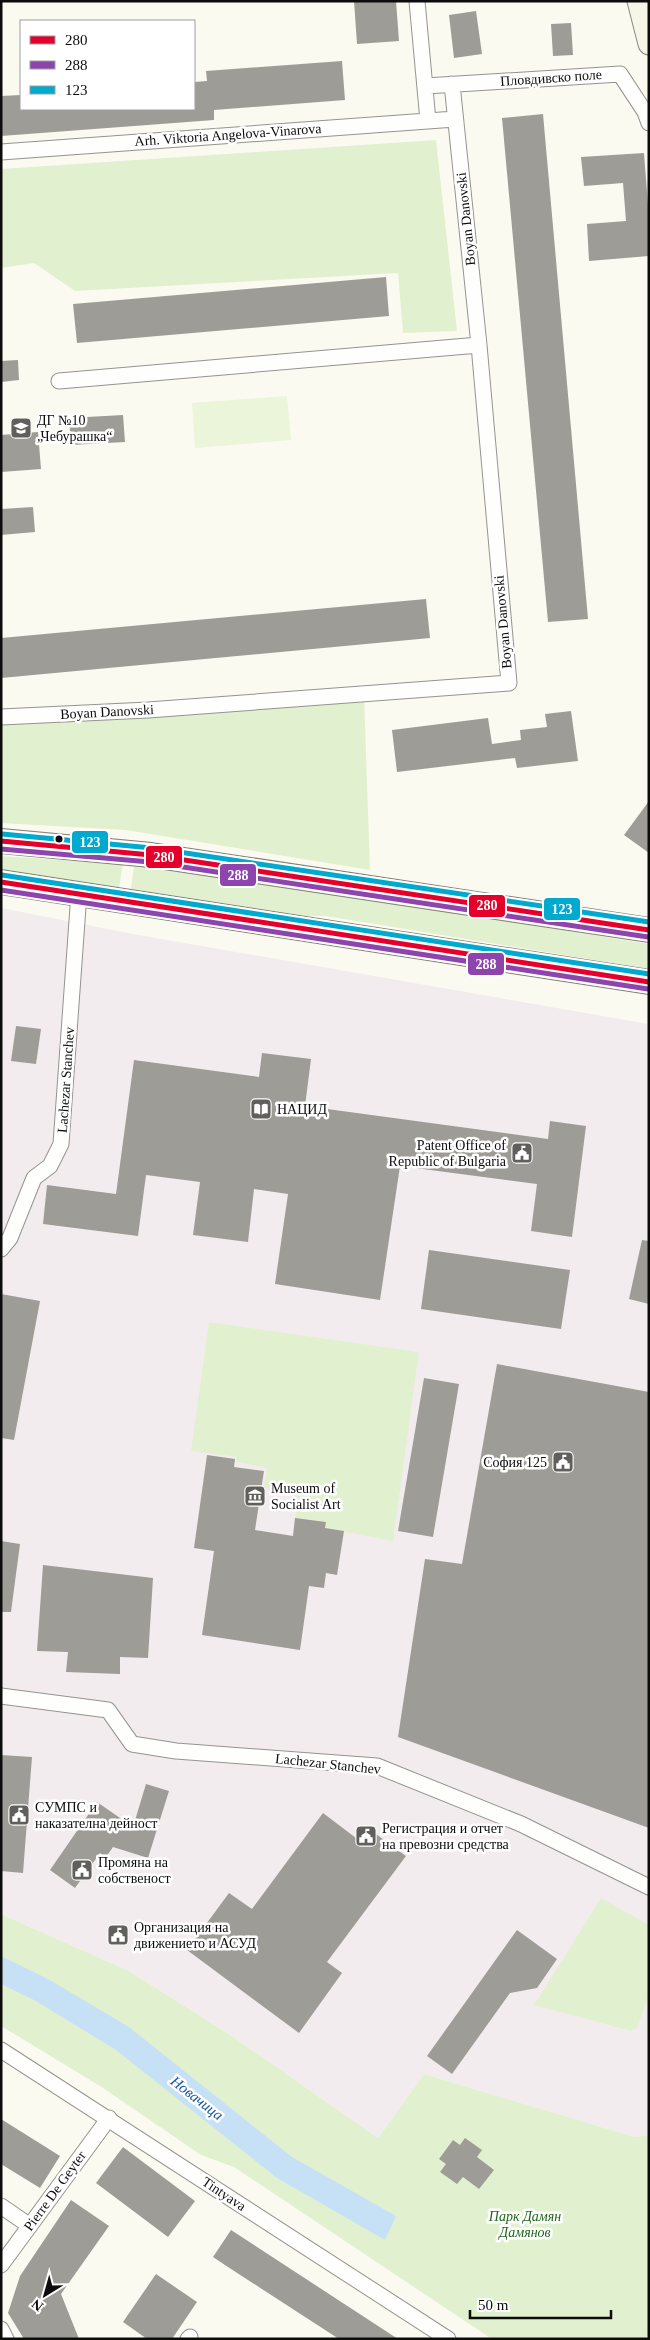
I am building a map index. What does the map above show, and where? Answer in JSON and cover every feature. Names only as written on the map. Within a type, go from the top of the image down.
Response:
[{"type":"main road","points":[[638,1],[649,44]]},
{"type":"main road","points":[[1,841],[151,855],[649,930]]},
{"type":"main road","points":[[1,882],[649,982]]},
{"type":"street","points":[[417,1],[428,121]]},
{"type":"street","name":"Пловдивско поле","points":[[425,86],[620,74],[645,112],[649,123]]},
{"type":"street","name":"Boyan Danovski","points":[[1,717],[148,710],[509,683],[479,345],[452,84]]},
{"type":"street","name":"Arh. Viktoria Angelova-Vinarova","points":[[1,152],[455,119]]},
{"type":"street","points":[[60,381],[479,345]]},
{"type":"street","name":"Lachezar Stanchev","points":[[1,1249],[10,1238],[34,1178],[50,1166],[61,1144],[79,893]]},
{"type":"street","name":"Lachezar Stanchev","points":[[1,1696],[108,1710],[132,1744],[176,1751],[377,1766],[514,1821],[649,1887]]},
{"type":"street","name":"Tintyava","points":[[1,2050],[109,2118],[222,2194],[448,2339]]},
{"type":"street","name":"Pierre De Geyter","points":[[1,2265],[109,2118]]},
{"type":"street","points":[[1,2206],[30,2226]]},
{"type":"street","points":[[1,2329],[6,2339]]},
{"type":"shaded area","points":[[1,908],[133,934],[649,1024],[649,2135],[635,2137],[424,2074],[378,2138],[232,2036],[129,1971],[1,1914]]},
{"type":"green space","points":[[436,140],[457,331],[403,333],[398,273],[75,291],[34,263],[1,268],[1,169]]},
{"type":"green space","points":[[287,396],[291,440],[195,448],[192,403]]},
{"type":"green space","points":[[364,694],[370,870],[126,830],[1,823],[1,717]]},
{"type":"green space","points":[[1,856],[123,864],[118,893],[1,875]]},
{"type":"green space","points":[[134,866],[215,874],[649,944],[649,969],[326,916],[279,916],[130,896]]},
{"type":"green space","points":[[209,1322],[419,1352],[393,1541],[325,1528],[326,1522],[295,1518],[298,1495],[283,1493],[283,1489],[264,1488],[267,1468],[236,1462],[237,1457],[191,1451]]},
{"type":"green space","points":[[601,1898],[649,1925],[649,1995],[637,2028],[631,2031],[534,2005]]},
{"type":"green space","name":"Парк Дамян Дамянов","points":[[1,1914],[129,1971],[232,2036],[378,2138],[424,2074],[635,2137],[649,2135],[649,2333],[645,2339],[492,2339],[234,2167],[201,2155],[100,2086],[1,2026]]},
{"type":"water","name":"Новачица","points":[[1,1956],[48,1979],[129,2027],[292,2157],[396,2216],[385,2240],[277,2178],[116,2050],[36,2001],[1,1984]]},
{"type":"building","points":[[354,1],[396,1],[399,41],[357,44]]},
{"type":"building","points":[[476,11],[482,54],[454,58],[449,15]]},
{"type":"building","points":[[571,23],[573,55],[553,56],[551,24]]},
{"type":"building","points":[[342,61],[345,100],[214,110],[214,120],[1,136],[1,96],[20,95],[20,110],[195,110],[195,82],[207,81],[206,71]]},
{"type":"building","points":[[543,114],[588,619],[548,622],[502,118]]},
{"type":"building","points":[[644,153],[649,218],[649,256],[589,261],[587,224],[626,221],[623,183],[584,186],[581,157]]},
{"type":"building","points":[[386,277],[389,316],[77,343],[73,304]]},
{"type":"building","points":[[18,360],[19,380],[1,382],[1,361]]},
{"type":"building","points":[[123,415],[125,442],[71,445],[69,418]]},
{"type":"building","points":[[38,432],[41,469],[1,472],[1,435]]},
{"type":"building","points":[[33,507],[35,532],[1,535],[1,509]]},
{"type":"building","points":[[426,599],[430,638],[1,678],[1,638]]},
{"type":"building","points":[[571,711],[578,761],[517,768],[515,758],[397,772],[392,730],[488,718],[492,744],[521,740],[520,730],[547,727],[545,714]]},
{"type":"building","points":[[649,801],[649,853],[624,835]]},
{"type":"building","points":[[16,1026],[41,1029],[36,1064],[11,1061]]},
{"type":"building","points":[[262,1053],[311,1059],[305,1106],[548,1139],[550,1121],[586,1126],[572,1237],[531,1231],[537,1184],[400,1166],[380,1300],[275,1284],[288,1194],[254,1189],[248,1242],[193,1235],[200,1182],[146,1175],[138,1236],[43,1224],[47,1185],[116,1194],[134,1060],[259,1077]]},
{"type":"building","points":[[642,1240],[649,1241],[649,1304],[629,1299]]},
{"type":"building","points":[[429,1250],[570,1270],[561,1329],[421,1309]]},
{"type":"building","points":[[1,1294],[40,1301],[14,1440],[1,1438]]},
{"type":"building","points":[[497,1364],[649,1392],[649,1828],[398,1737],[425,1559],[462,1564]]},
{"type":"building","points":[[424,1378],[459,1384],[433,1537],[398,1531]]},
{"type":"building","points":[[207,1455],[235,1459],[234,1467],[264,1471],[255,1530],[293,1536],[295,1518],[326,1522],[325,1528],[344,1531],[337,1575],[326,1573],[324,1588],[309,1586],[300,1650],[202,1635],[214,1551],[194,1548]]},
{"type":"building","points":[[1,1541],[20,1544],[11,1612],[1,1612]]},
{"type":"building","points":[[43,1565],[153,1578],[148,1658],[120,1657],[120,1674],[66,1672],[68,1652],[37,1651]]},
{"type":"building","points":[[1,1755],[32,1757],[23,1873],[1,1871]]},
{"type":"building","points":[[146,1784],[169,1791],[148,1858],[113,1847],[106,1857],[100,1853],[75,1888],[50,1870],[97,1802],[133,1827]]},
{"type":"building","points":[[323,1813],[356,1838],[365,1826],[406,1856],[327,1962],[342,1973],[299,2033],[187,1950],[229,1893],[252,1909]]},
{"type":"building","points":[[517,1930],[557,1959],[537,1988],[510,1993],[452,2074],[427,2056]]},
{"type":"building","points":[[1,2119],[60,2156],[40,2188],[1,2164]]},
{"type":"building","points":[[465,2138],[482,2150],[477,2157],[494,2170],[479,2189],[463,2177],[457,2184],[440,2172],[446,2164],[439,2159],[453,2140],[460,2145]]},
{"type":"building","points":[[123,2147],[195,2201],[168,2237],[96,2183]]},
{"type":"building","points":[[71,2200],[109,2226],[61,2294],[79,2339],[24,2339],[8,2313],[20,2276]]},
{"type":"building","points":[[231,2230],[398,2339],[339,2339],[228,2267],[213,2257]]},
{"type":"building","points":[[156,2274],[197,2302],[172,2339],[147,2339],[123,2322]]},
{"type":"transit line","name":"123","points":[[2,834],[152,848],[649,922]]},
{"type":"transit line","name":"280","points":[[1,841],[151,855],[649,930]]},
{"type":"transit line","name":"288","points":[[1,849],[150,862],[648,937]]},
{"type":"transit line","name":"123","points":[[2,875],[649,974]]},
{"type":"transit line","name":"280","points":[[1,882],[649,982]]},
{"type":"transit line","name":"288","points":[[1,890],[648,989]]},
{"type":"place","name":"ДГ №10 „Чебурашка“","points":[[21,428]]},
{"type":"place","name":"НАЦИД","points":[[261,1109]]},
{"type":"place","name":"Patent Office of Republic of Bulgaria","points":[[522,1153]]},
{"type":"place","name":"София 125","points":[[563,1462]]},
{"type":"place","name":"Museum of Socialist Art","points":[[255,1496]]},
{"type":"place","name":"СУМПС и наказателна дейност","points":[[19,1815]]},
{"type":"place","name":"Регистрация и отчет на превозни средства","points":[[366,1836]]},
{"type":"place","name":"Промяна на собственост","points":[[82,1870]]},
{"type":"place","name":"Организация на движението и АСУД","points":[[118,1935]]}]
